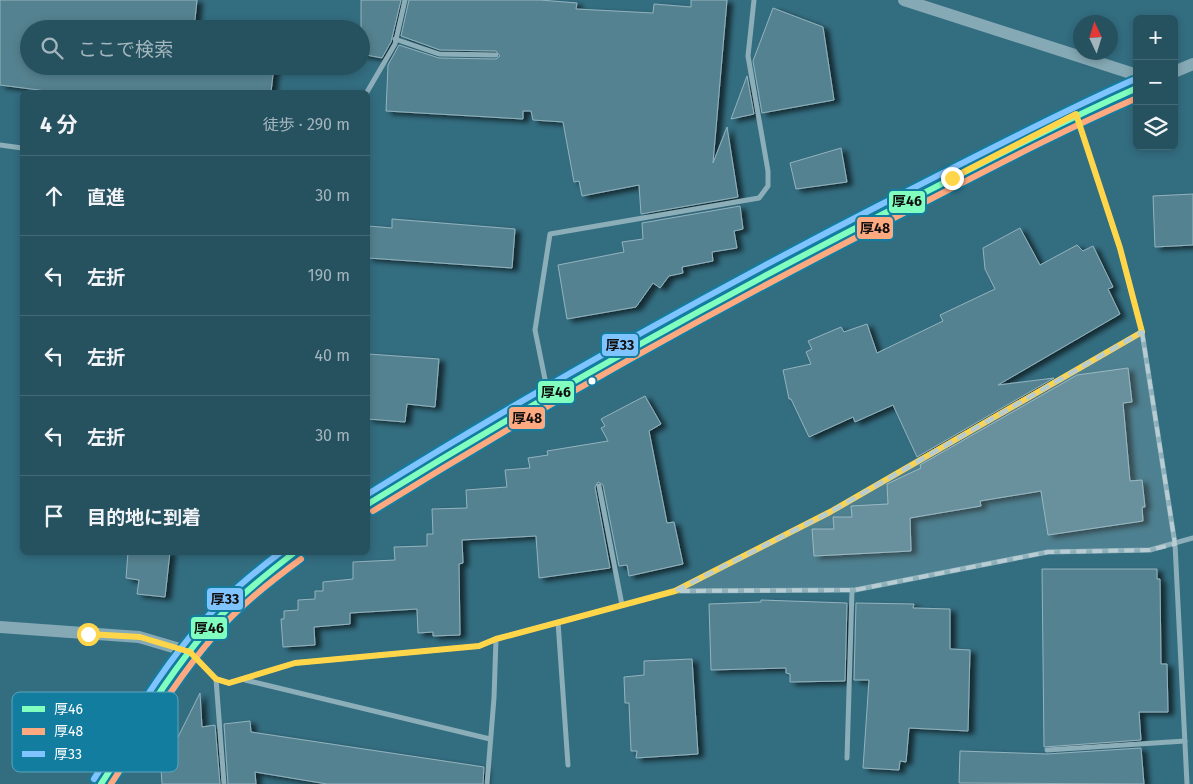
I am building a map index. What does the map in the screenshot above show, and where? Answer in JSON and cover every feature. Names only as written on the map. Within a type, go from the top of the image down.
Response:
[{"type":"street","points":[[368,90],[395,40],[405,0]]},
{"type":"street","points":[[548,395],[534,330],[550,234],[759,198],[768,186],[768,172],[748,56],[754,0]]},
{"type":"street","points":[[904,0],[1133,74]]},
{"type":"street","points":[[395,40],[439,54],[496,55]]},
{"type":"street","points":[[1178,70],[1193,64]]},
{"type":"street","points":[[370,503],[548,395],[750,281],[1076,114],[1133,90]]},
{"type":"street","points":[[1076,114],[1120,248],[1142,332],[1176,544],[1187,784]]},
{"type":"street","points":[[0,145],[20,148]]},
{"type":"street","points":[[0,626],[140,637],[190,652],[216,679],[229,683],[245,680],[295,663],[479,646],[496,639],[675,591],[830,512],[1142,332]]},
{"type":"street","points":[[599,486],[622,605]]},
{"type":"street","points":[[675,591],[852,590],[1048,552],[1150,550],[1193,538]]},
{"type":"street","points":[[163,692],[190,652],[226,611],[292,555]]},
{"type":"street","points":[[848,758],[852,590]]},
{"type":"street","points":[[558,622],[568,765]]},
{"type":"street","points":[[487,784],[494,698],[496,639]]},
{"type":"street","points":[[216,679],[224,784]]},
{"type":"street","points":[[245,680],[490,740]]},
{"type":"street","points":[[1047,750],[1185,741]]},
{"type":"street","points":[[101,784],[109,772]]},
{"type":"highlighted area","points":[[1142,332],[1175,544],[1150,550],[1048,552],[855,590],[675,591],[830,512]]},
{"type":"building","points":[[0,0],[197,0],[195,20],[20,20],[20,75],[273,75],[271,90],[39,90],[0,85]]},
{"type":"building","points":[[361,0],[401,0],[391,42],[382,58],[370,56],[370,20],[361,20]]},
{"type":"building","points":[[409,0],[540,0],[577,3],[576,9],[653,13],[654,4],[691,7],[691,0],[727,0],[713,163],[727,127],[738,197],[641,214],[639,185],[582,196],[579,181],[574,182],[563,122],[533,120],[531,111],[523,111],[523,119],[386,111],[388,65],[399,45],[439,58],[496,59],[500,56],[496,51],[440,50],[401,36]]},
{"type":"building","points":[[773,8],[823,27],[834,100],[762,113],[753,61]]},
{"type":"building","points":[[747,76],[754,114],[731,119]]},
{"type":"building","points":[[841,148],[847,182],[796,189],[790,163]]},
{"type":"building","points":[[1193,194],[1193,245],[1155,247],[1153,196]]},
{"type":"building","points":[[740,206],[743,229],[734,231],[737,248],[712,252],[713,261],[682,267],[683,273],[669,276],[660,288],[653,283],[636,307],[567,319],[558,265],[624,252],[622,242],[643,239],[642,223]]},
{"type":"building","points":[[392,219],[515,229],[512,268],[370,258],[370,226],[392,228]]},
{"type":"building","points":[[1020,228],[1040,265],[1077,245],[1083,251],[1093,246],[1113,287],[1108,289],[1120,314],[998,385],[1054,378],[917,457],[893,405],[855,422],[853,417],[809,437],[791,399],[789,399],[783,370],[811,364],[806,352],[812,349],[808,341],[841,327],[844,332],[867,324],[877,353],[943,321],[940,315],[995,289],[985,269],[983,248]]},
{"type":"building","points":[[370,354],[439,359],[435,407],[407,404],[405,422],[370,419]]},
{"type":"building","points":[[1128,368],[1132,402],[1123,403],[1130,481],[1142,480],[1145,507],[1142,507],[1143,521],[1048,535],[1041,491],[980,501],[981,506],[910,518],[911,551],[814,556],[812,529],[834,529],[833,517],[852,517],[851,506],[888,504],[887,484],[921,468],[920,465],[1077,375]]},
{"type":"building","points":[[645,396],[661,424],[649,431],[667,523],[674,522],[683,564],[629,576],[627,565],[619,566],[603,485],[598,482],[595,487],[610,568],[539,578],[536,536],[462,540],[463,563],[459,564],[460,635],[433,636],[433,632],[418,633],[417,609],[350,613],[350,624],[314,627],[315,645],[283,647],[281,619],[284,619],[284,611],[298,610],[298,600],[315,599],[315,591],[323,591],[323,582],[353,579],[353,562],[395,560],[394,547],[427,546],[427,534],[433,534],[432,509],[467,508],[466,490],[507,487],[505,470],[530,468],[528,458],[548,455],[547,451],[608,441],[601,428],[605,426],[601,419]]},
{"type":"building","points":[[128,555],[170,555],[165,597],[137,594],[139,580],[126,578]]},
{"type":"building","points":[[1042,569],[1157,569],[1157,579],[1160,579],[1161,664],[1167,664],[1168,712],[1139,712],[1141,740],[1044,747]]},
{"type":"building","points":[[761,600],[847,603],[845,681],[790,682],[790,674],[786,673],[786,668],[711,670],[709,604],[761,602]]},
{"type":"building","points":[[856,603],[914,604],[913,608],[950,609],[950,649],[970,650],[968,731],[909,728],[906,762],[900,761],[899,770],[863,768],[869,680],[854,680]]},
{"type":"building","points":[[692,659],[698,754],[636,758],[637,751],[631,751],[629,703],[625,703],[624,677],[644,675],[644,661]]},
{"type":"building","points":[[200,693],[202,727],[215,725],[220,784],[162,784],[161,772],[178,772],[178,737]]},
{"type":"building","points":[[250,721],[251,732],[484,767],[483,784],[327,784],[255,772],[256,784],[228,784],[224,724]]},
{"type":"building","points":[[1141,748],[1144,784],[959,783],[960,751],[1047,754]]},
{"type":"transit line","name":"厚33","points":[[370,493],[558,380],[751,273],[1007,140],[1133,80]]},
{"type":"transit line","name":"厚46","points":[[370,503],[561,389],[756,280],[1012,148],[1133,90]]},
{"type":"transit line","name":"厚48","points":[[373,511],[565,396],[761,287],[1014,156],[1133,100]]},
{"type":"transit line","name":"厚33","points":[[150,692],[171,661],[210,614],[249,577],[277,555]]},
{"type":"transit line","name":"厚46","points":[[160,692],[192,648],[227,609],[291,555]]},
{"type":"transit line","name":"厚48","points":[[171,692],[223,626],[266,586],[301,559]]},
{"type":"transit line","name":"厚33","points":[[94,779],[98,772]]},
{"type":"transit line","name":"厚46","points":[[101,784],[109,772]]},
{"type":"transit line","name":"厚48","points":[[111,784],[119,772]]},
{"type":"route","points":[[88,634],[140,637],[190,652],[216,679],[229,683],[245,680],[295,663],[479,646],[496,639],[675,591],[830,512],[1142,332],[1120,248],[1076,114],[952,178]]}]
